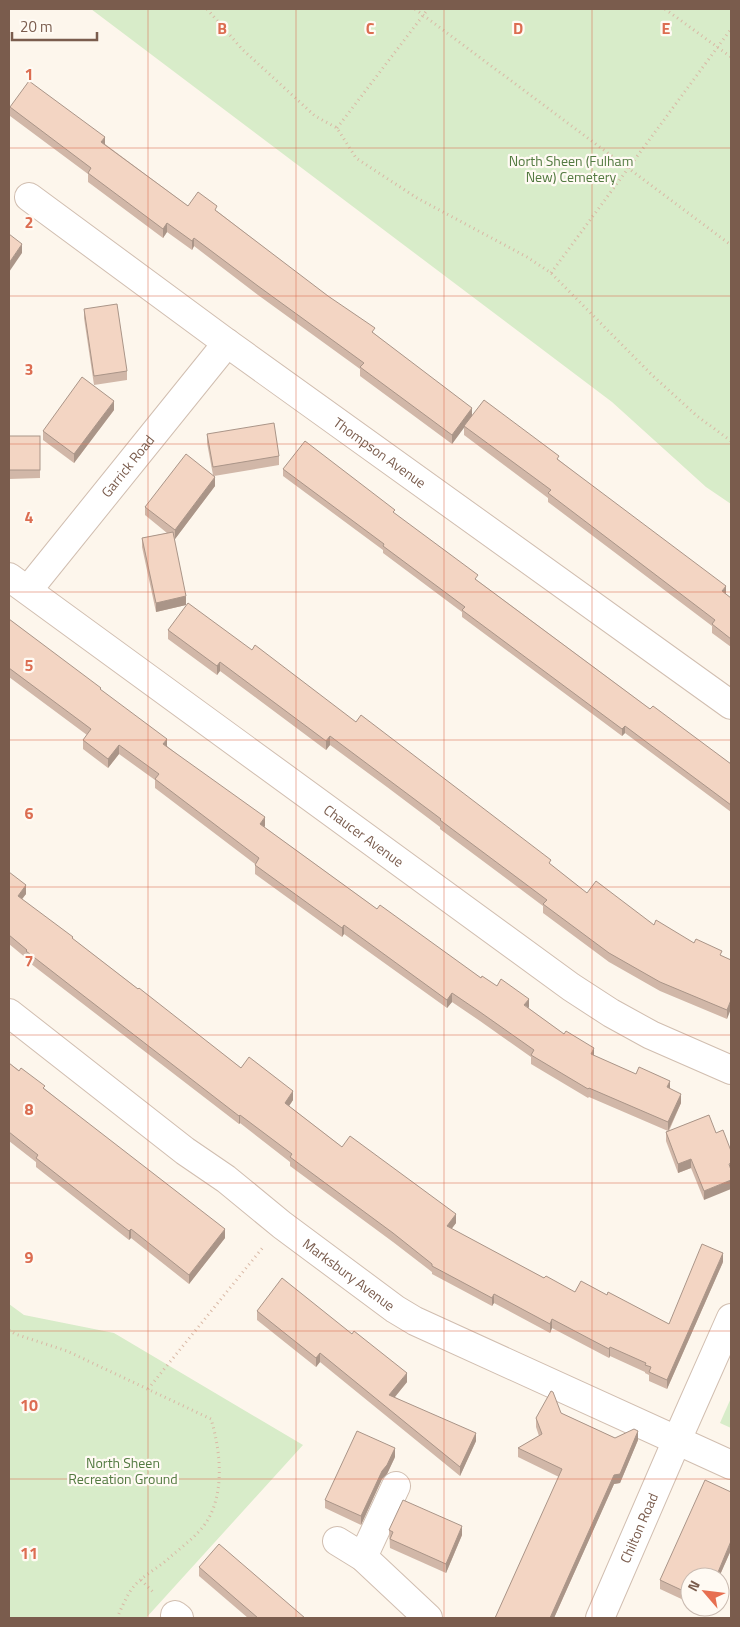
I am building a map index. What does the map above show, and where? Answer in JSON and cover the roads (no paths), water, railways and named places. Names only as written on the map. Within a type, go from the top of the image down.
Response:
[{"type":"street","name":"Thompson Avenue","points":[[29,198],[227,343],[731,705]]},
{"type":"street","name":"Garrick Road","points":[[18,584],[227,343]]},
{"type":"street","name":"Chaucer Avenue","points":[[18,584],[571,987],[650,1035],[731,1070]]},
{"type":"street","name":"Marksbury Avenue","points":[[9,1013],[185,1151],[226,1179],[282,1225],[395,1309],[415,1321],[731,1464]]},
{"type":"street","points":[[677,1440],[731,1318]]},
{"type":"street","name":"Chilton Road","points":[[600,1618],[677,1440]]},
{"type":"street","points":[[364,1556],[396,1486]]},
{"type":"street","points":[[337,1541],[364,1556],[428,1618]]},
{"type":"park label","name":"North Sheen (Fulham New) Cemetery","points":[[571,170]]},
{"type":"park label","name":"North Sheen Recreation Ground","points":[[123,1472]]}]
